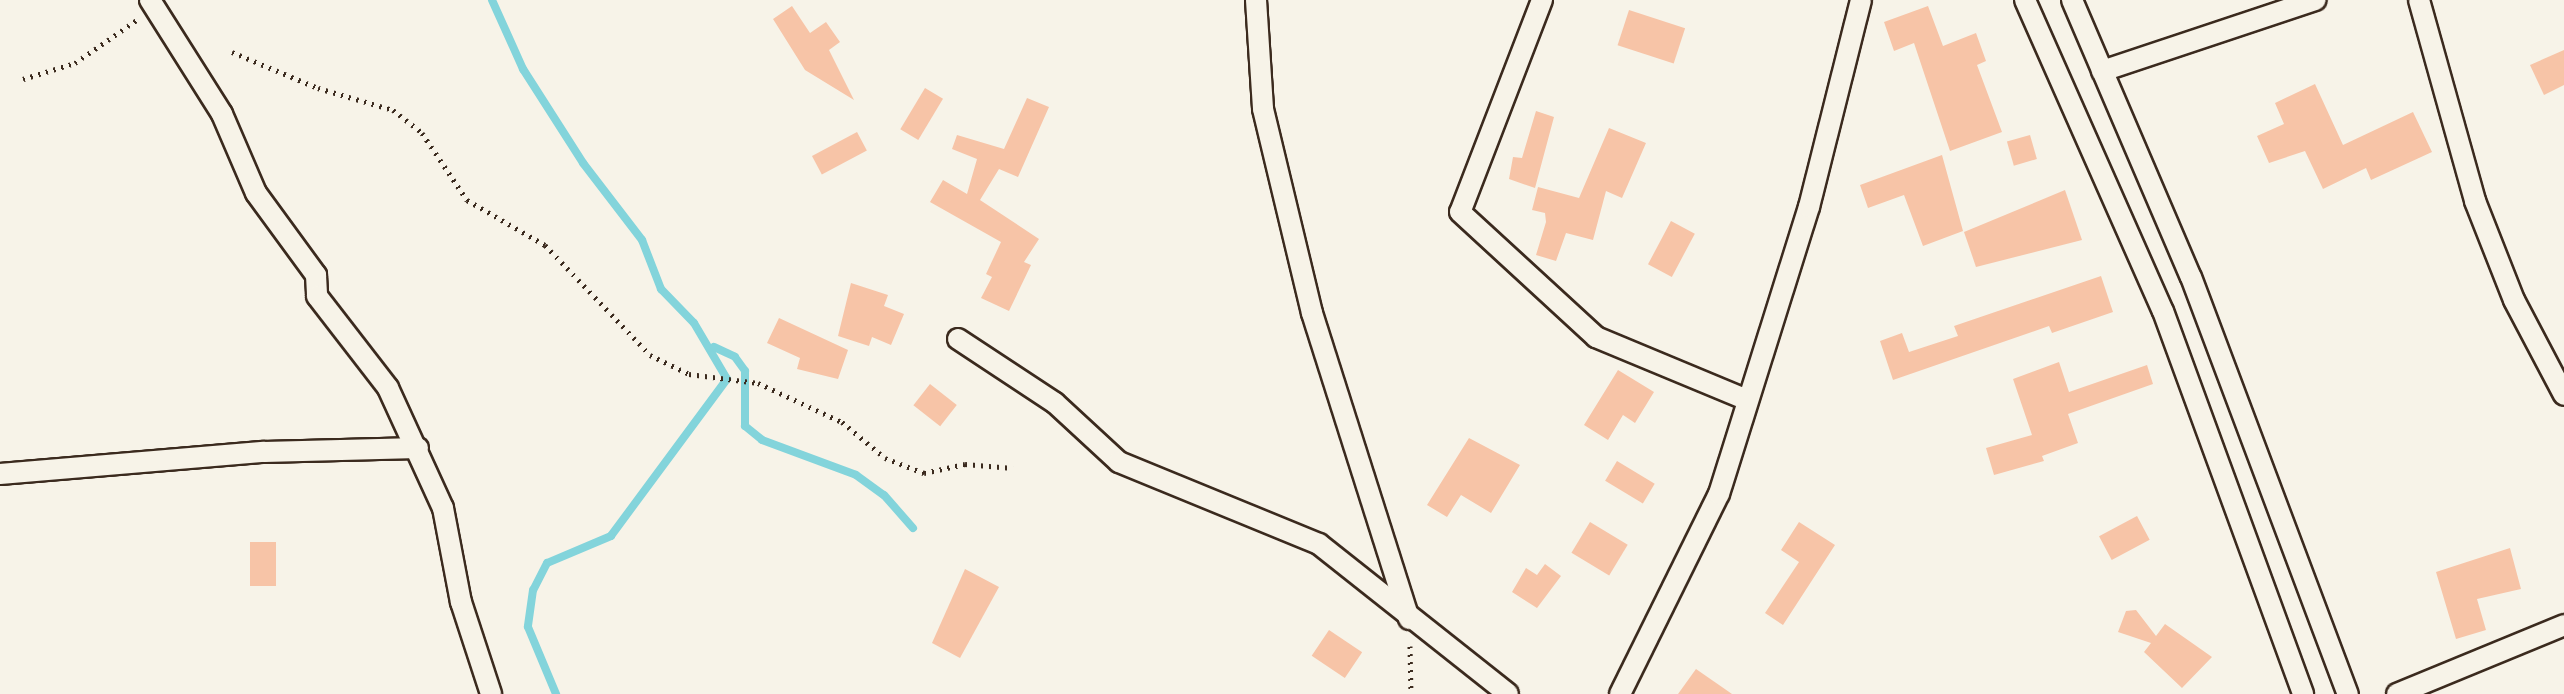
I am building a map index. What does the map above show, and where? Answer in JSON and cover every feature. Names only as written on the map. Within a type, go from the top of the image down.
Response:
[{"type":"street","points":[[1256,0],[1263,109],[1312,313],[1410,621]]},
{"type":"street","points":[[1542,0],[1460,212],[1596,337],[1747,400]]},
{"type":"street","points":[[1620,694],[1719,494],[1809,207],[1861,0]]},
{"type":"street","points":[[2025,0],[2163,311],[2303,694]]},
{"type":"street","points":[[2072,0],[2191,277],[2348,694]]},
{"type":"street","points":[[2102,71],[2315,0]]},
{"type":"street","points":[[2419,0],[2475,201],[2514,300],[2564,395]]},
{"type":"street","points":[[153,4],[222,114],[256,193],[316,275],[317,296],[366,353],[418,448],[443,508],[461,602],[491,694]]},
{"type":"street","points":[[958,339],[1055,403],[1119,462],[1319,544],[1410,621],[1508,694]]},
{"type":"street","points":[[0,474],[264,452],[418,448]]},
{"type":"street","points":[[2397,694],[2564,625]]},
{"type":"path","points":[[23,79],[75,63],[153,4]]},
{"type":"path","points":[[232,52],[318,88],[393,110],[422,133],[467,200],[545,245],[650,355],[689,374],[758,383],[842,422],[885,458],[924,473],[965,464],[1013,468]]},
{"type":"path","points":[[1410,621],[1411,694]]},
{"type":"building","points":[[792,6],[810,33],[826,22],[840,42],[829,50],[854,100],[805,70],[773,19]]},
{"type":"building","points":[[1928,6],[1943,46],[1976,33],[1986,61],[1977,65],[2002,132],[1950,151],[1914,43],[1894,51],[1884,22]]},
{"type":"building","points":[[1629,10],[1685,28],[1674,63],[1618,45]]},
{"type":"building","points":[[2564,50],[2564,85],[2544,95],[2530,65]]},
{"type":"building","points":[[2315,84],[2343,145],[2413,112],[2432,152],[2371,180],[2366,168],[2323,189],[2305,151],[2269,163],[2257,136],[2284,124],[2275,103]]},
{"type":"building","points":[[925,88],[943,99],[918,140],[900,129]]},
{"type":"building","points":[[1027,98],[1049,107],[1018,177],[999,169],[980,200],[1039,239],[1024,262],[1031,265],[1009,311],[981,298],[992,277],[986,274],[1001,242],[930,202],[943,180],[967,194],[977,159],[952,149],[957,135],[1004,149]]},
{"type":"building","points":[[1536,111],[1554,117],[1535,188],[1509,179],[1513,157],[1522,158]]},
{"type":"building","points":[[1609,128],[1646,143],[1622,198],[1606,191],[1593,240],[1566,233],[1556,261],[1536,255],[1546,222],[1545,213],[1532,210],[1538,187],[1579,198]]},
{"type":"building","points":[[857,132],[867,151],[822,174],[812,156]]},
{"type":"building","points":[[2030,135],[2037,159],[2014,166],[2007,142]]},
{"type":"building","points":[[1942,155],[1963,231],[1923,246],[1904,195],[1868,208],[1860,185]]},
{"type":"building","points":[[2065,190],[2082,240],[1976,267],[1964,232]]},
{"type":"building","points":[[1671,221],[1695,234],[1672,277],[1648,264]]},
{"type":"building","points":[[2101,276],[2113,312],[2052,333],[2049,326],[1893,380],[1880,341],[1902,333],[1909,352],[1958,336],[1954,326]]},
{"type":"building","points":[[851,283],[888,295],[884,306],[904,314],[891,345],[872,337],[869,346],[838,336]]},
{"type":"building","points":[[779,318],[848,350],[838,379],[797,369],[800,358],[767,343]]},
{"type":"building","points":[[2059,362],[2069,392],[2147,365],[2153,384],[2068,414],[2078,443],[2042,456],[2044,461],[1994,475],[1986,448],[2032,435],[2013,379]]},
{"type":"building","points":[[1618,370],[1654,392],[1635,423],[1623,415],[1608,440],[1584,425]]},
{"type":"building","points":[[930,384],[957,405],[940,426],[913,405]]},
{"type":"building","points":[[1469,438],[1520,465],[1491,513],[1461,495],[1447,517],[1427,505]]},
{"type":"building","points":[[1617,461],[1655,484],[1643,503],[1605,481]]},
{"type":"building","points":[[2137,516],[2150,540],[2112,560],[2099,536]]},
{"type":"building","points":[[1590,522],[1628,545],[1609,576],[1571,553]]},
{"type":"building","points":[[1799,522],[1835,545],[1783,625],[1765,613],[1799,562],[1781,550]]},
{"type":"building","points":[[250,542],[276,542],[276,586],[250,586]]},
{"type":"building","points":[[2510,548],[2521,589],[2477,599],[2486,630],[2456,639],[2436,572]]},
{"type":"building","points":[[1545,564],[1561,576],[1537,608],[1512,592],[1526,568],[1537,575]]},
{"type":"building","points":[[965,569],[999,587],[960,658],[932,643]]},
{"type":"building","points":[[2136,610],[2156,636],[2165,624],[2212,657],[2182,688],[2144,652],[2151,643],[2118,632],[2126,611]]},
{"type":"building","points":[[1329,630],[1362,652],[1345,678],[1312,656]]},
{"type":"building","points":[[1696,669],[1732,694],[1678,694]]},
{"type":"waterway","points":[[492,0],[523,69],[583,163],[642,240],[661,289],[694,323],[727,379],[611,536],[547,563],[533,590],[528,627],[556,694]]},
{"type":"waterway","points":[[714,347],[735,357],[745,371],[745,426],[762,440],[856,475],[884,495],[913,528]]}]
